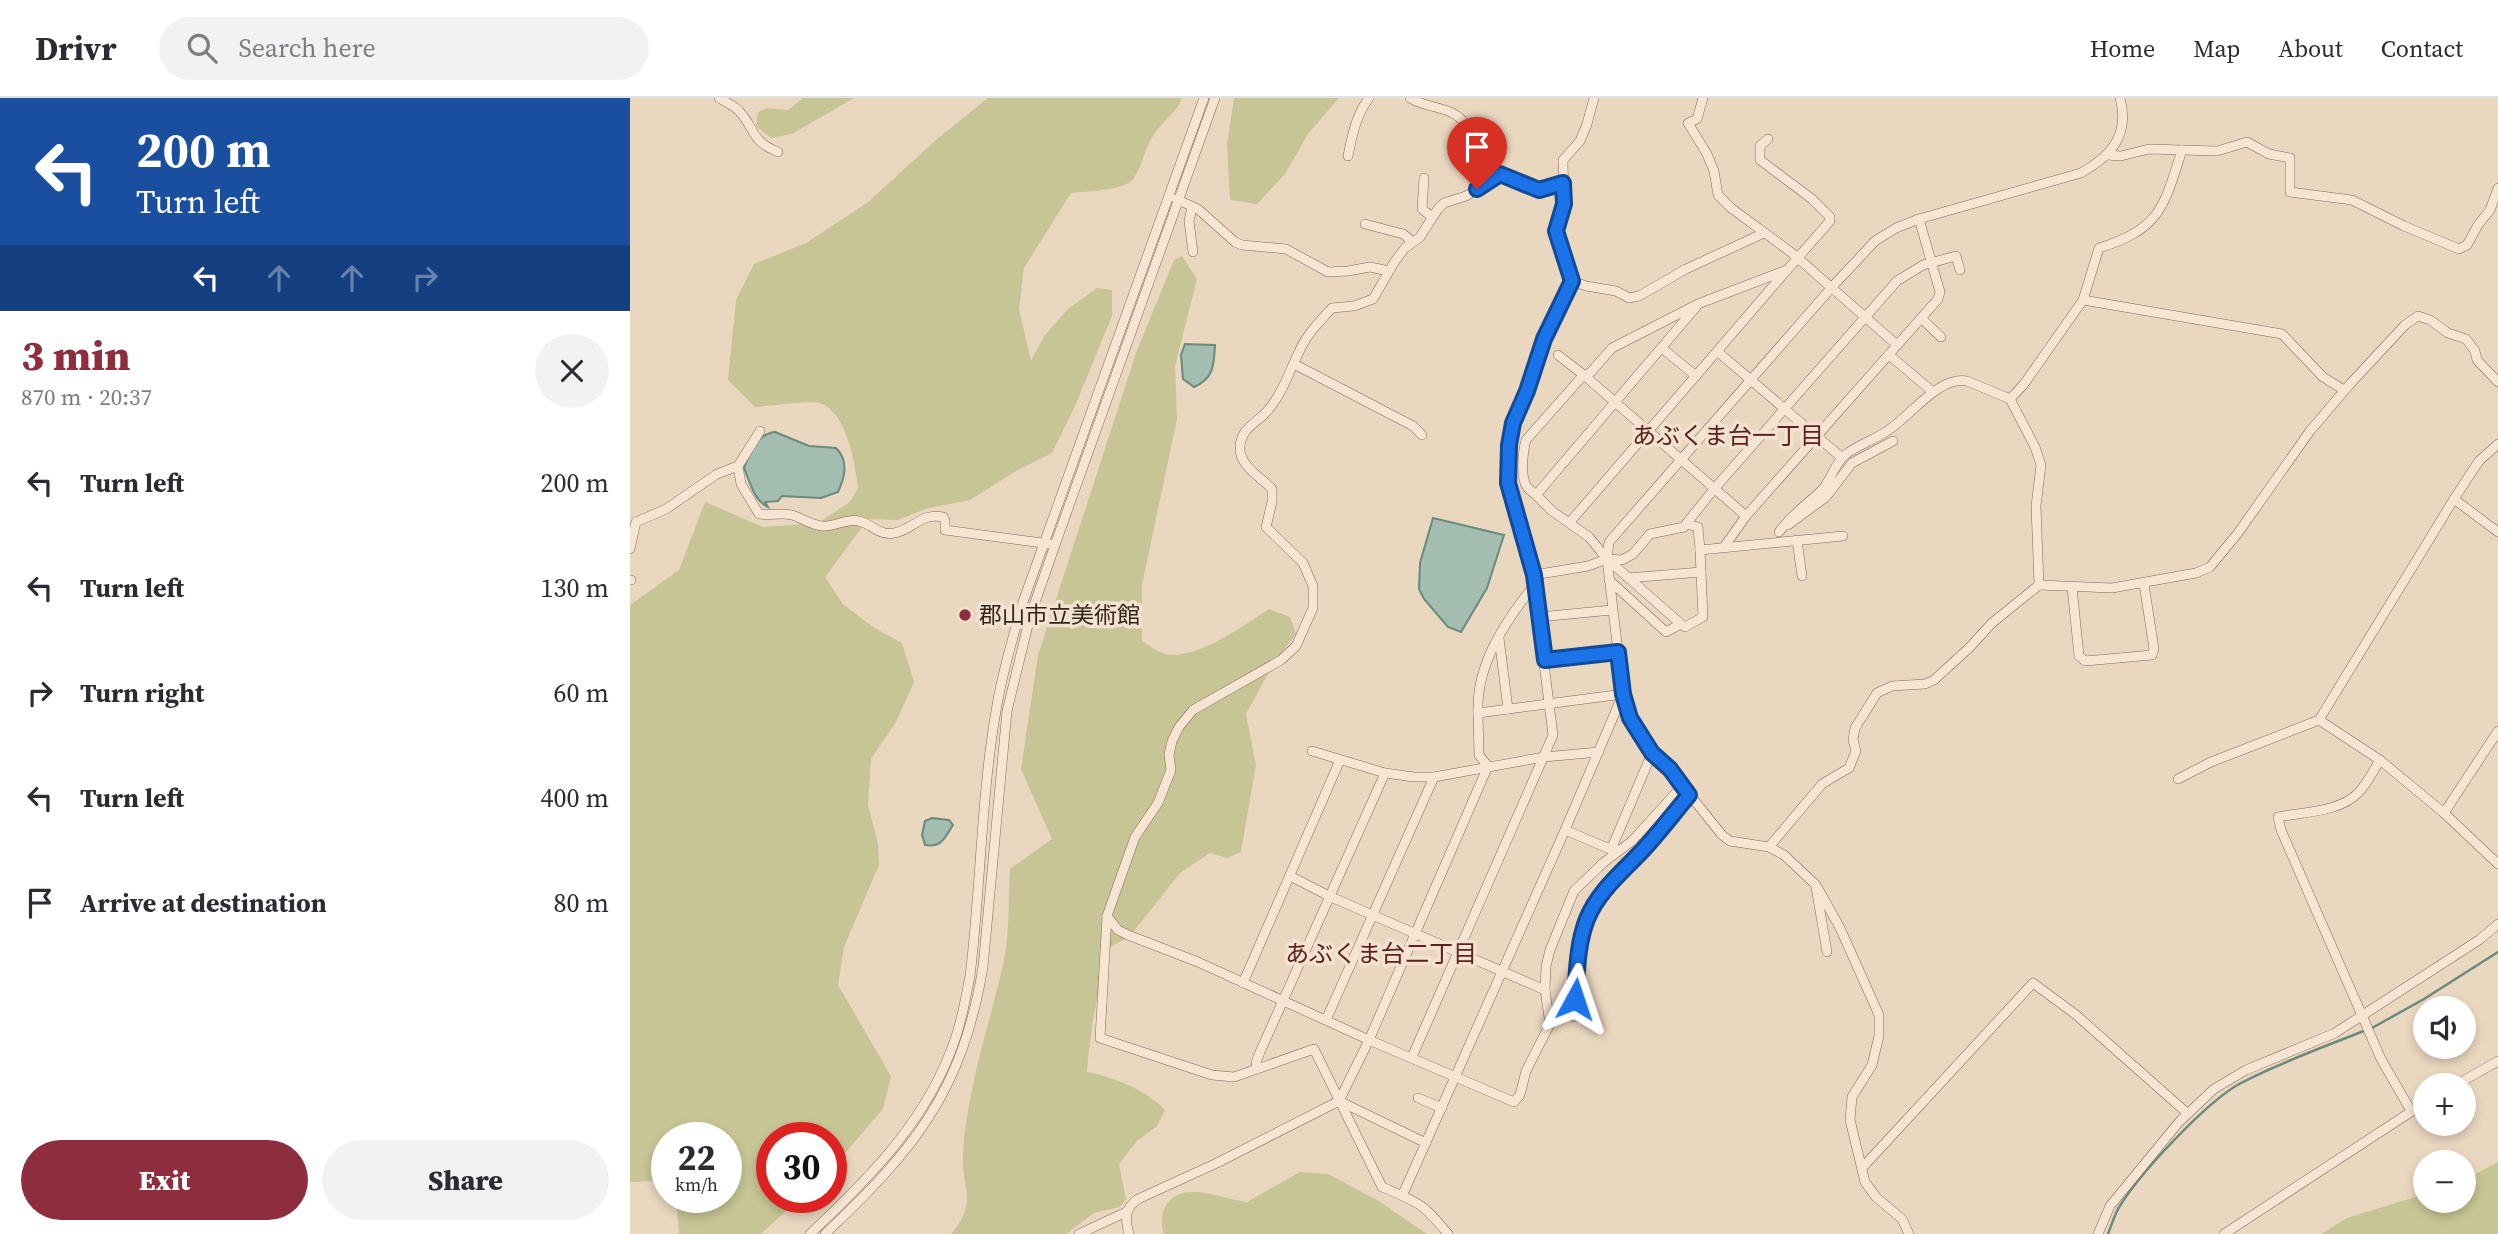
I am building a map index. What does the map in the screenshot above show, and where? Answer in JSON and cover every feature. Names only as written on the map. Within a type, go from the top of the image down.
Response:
[{"type":"street","points":[[719,98],[742,114],[761,144],[778,152]]},
{"type":"street","points":[[810,1234],[877,1168],[906,1133],[925,1104],[951,1052],[970,976],[997,705],[1011,642],[1204,98]]},
{"type":"street","points":[[825,1234],[892,1168],[916,1139],[950,1081],[963,1051],[983,967],[1007,711],[1030,617],[1215,98]]},
{"type":"street","points":[[1348,156],[1352,134],[1369,98]]},
{"type":"street","points":[[1410,98],[1430,102],[1464,122],[1479,155],[1500,174],[1539,190],[1563,183]]},
{"type":"street","points":[[1412,1057],[1553,735],[1534,575],[1508,483],[1509,445],[1513,423],[1544,339],[1572,281],[1556,231],[1564,204],[1563,160],[1580,141],[1594,98]]},
{"type":"street","points":[[1703,98],[1697,118],[1688,123],[1707,154],[1714,171],[1718,195],[1798,258],[1897,345]]},
{"type":"street","points":[[1909,1234],[1902,1219],[1870,1190],[1865,1182],[1850,1109],[1852,1097],[1872,1065],[1879,1036],[1879,1015],[1840,928],[1816,885],[1800,868],[1769,847],[1730,841],[1722,835],[1670,769],[1652,753],[1630,718],[1623,694],[1612,610],[1607,559],[1609,542],[1875,241],[1895,228],[1919,219],[2081,173],[2107,155],[2116,145],[2123,107],[2120,98]]},
{"type":"street","points":[[1570,522],[1830,221],[1812,199],[1760,160],[1760,146],[1768,139]]},
{"type":"street","points":[[2107,155],[2121,156],[2150,149],[2224,150],[2244,142],[2269,153],[2288,157],[2290,192],[2352,200],[2459,249],[2468,245],[2495,206],[2498,188]]},
{"type":"street","points":[[2010,399],[2024,384],[2083,300],[2099,248],[2141,230],[2161,210],[2182,150]]},
{"type":"street","points":[[1448,1234],[1427,1208],[1403,1194],[1382,1187],[1314,1049],[1234,1077],[1219,1076],[1100,1038],[1107,916],[1135,837],[1158,803],[1171,770],[1169,755],[1179,727],[1193,710],[1281,660],[1296,646],[1313,608],[1313,586],[1303,563],[1266,527],[1272,489],[1252,472],[1241,453],[1242,436],[1278,398],[1304,342],[1332,308],[1354,306],[1373,299],[1405,248],[1420,237],[1444,203],[1466,196],[1500,174]]},
{"type":"street","points":[[1424,178],[1422,209],[1432,217]]},
{"type":"street","points":[[1170,196],[1192,207],[1242,245],[1286,249],[1328,272],[1370,267],[1389,271]]},
{"type":"street","points":[[1192,207],[1189,221],[1193,252]]},
{"type":"street","points":[[1724,547],[1746,516],[1938,299],[1940,292],[1919,219]]},
{"type":"street","points":[[1365,224],[1403,234],[1413,242]]},
{"type":"street","points":[[1572,281],[1616,291],[1629,298],[1639,296],[1686,269],[1764,233]]},
{"type":"street","points":[[1534,575],[1588,566],[1607,559],[1622,560],[1633,554],[1650,534],[1685,527],[1714,489],[1904,275],[1930,263],[1956,256],[1960,270]]},
{"type":"street","points":[[1686,524],[1698,527],[1703,617],[1685,627],[1607,559],[1588,537],[1527,487],[1524,481],[1526,440],[1580,379],[1612,348],[1698,304],[1787,270]]},
{"type":"street","points":[[2083,300],[2282,334],[2323,377],[2344,390]]},
{"type":"street","points":[[1536,495],[1663,349],[1698,304]]},
{"type":"street","points":[[1769,847],[1822,784],[1849,768],[1854,761],[1855,729],[1877,693],[1892,686],[1926,684],[1934,680],[1992,623],[2039,585],[2112,588],[2144,584],[2196,573],[2218,561],[2310,431],[2405,325],[2418,316],[2430,320],[2448,333],[2466,339],[2477,360],[2498,382]]},
{"type":"street","points":[[1921,318],[1941,337]]},
{"type":"street","points":[[1663,349],[1696,376]]},
{"type":"street","points":[[1718,352],[1842,457]]},
{"type":"street","points":[[1558,355],[1586,376],[1746,516]]},
{"type":"street","points":[[1889,355],[1933,392]]},
{"type":"street","points":[[1294,364],[1413,426],[1422,435]]},
{"type":"street","points":[[1893,441],[1852,463],[1826,496],[1779,532],[1801,506],[1821,490],[1842,457],[1888,431],[1933,392],[1960,380],[1988,388],[2010,399],[2035,447],[2041,465],[2036,506],[2039,585]]},
{"type":"street","points":[[630,549],[636,522],[666,509],[717,474],[738,466],[760,431]]},
{"type":"street","points":[[2178,779],[2211,762],[2319,720],[2454,499],[2479,461],[2498,444]]},
{"type":"street","points":[[738,466],[741,484],[759,514],[789,514],[825,526],[862,521],[886,534],[902,531],[925,516],[935,515],[943,517],[945,530],[1055,545]]},
{"type":"street","points":[[2454,499],[2498,532]]},
{"type":"street","points":[[1700,550],[1843,536]]},
{"type":"street","points":[[1797,540],[1802,576]]},
{"type":"street","points":[[1628,578],[1701,572]]},
{"type":"street","points":[[1609,580],[1666,632],[1681,624]]},
{"type":"street","points":[[2071,587],[2079,656],[2085,661],[2152,655],[2154,649],[2144,584]]},
{"type":"street","points":[[1488,766],[1479,755],[1477,696],[1481,678],[1505,622],[1534,585]]},
{"type":"street","points":[[1539,617],[1612,610]]},
{"type":"street","points":[[1498,636],[1508,709]]},
{"type":"street","points":[[1545,660],[1618,652]]},
{"type":"street","points":[[1478,713],[1623,694]]},
{"type":"street","points":[[1403,1194],[1566,830],[1623,694]]},
{"type":"street","points":[[2319,720],[2380,760],[2444,813],[2498,864]]},
{"type":"street","points":[[2444,813],[2498,730]]},
{"type":"street","points":[[1312,751],[1385,772],[1414,777],[1434,777],[1544,757],[1599,752]]},
{"type":"street","points":[[1107,916],[1118,930],[1128,935],[1198,962],[1514,1102],[1550,1024],[1545,990],[1550,950],[1574,891],[1616,848],[1652,753]]},
{"type":"street","points":[[1243,983],[1340,760]]},
{"type":"street","points":[[2224,1234],[2411,1111],[2381,1059],[2281,830],[2278,817],[2339,805],[2351,799],[2359,793],[2380,760]]},
{"type":"street","points":[[1129,1234],[1126,1212],[1138,1199],[1217,1163],[1339,1101],[1369,1040],[1488,766]]},
{"type":"street","points":[[1257,1069],[1256,1062],[1385,772]]},
{"type":"street","points":[[1326,1020],[1434,777]]},
{"type":"street","points":[[1566,830],[1610,849],[1616,848],[1632,841],[1682,786]]},
{"type":"street","points":[[1574,1017],[1580,947],[1587,919],[1606,887],[1642,851],[1689,795]]},
{"type":"street","points":[[1290,876],[1331,897],[1545,990]]},
{"type":"street","points":[[1816,885],[1826,952]]},
{"type":"street","points":[[2098,1234],[2110,1206],[2186,1113],[2214,1089],[2246,1070],[2335,1033],[2363,1017],[2479,940],[2498,924]]},
{"type":"street","points":[[1862,1168],[2033,983],[2075,1014],[2186,1113]]},
{"type":"street","points":[[2476,1074],[2498,1061]]},
{"type":"street","points":[[1419,1098],[1442,1108]]},
{"type":"street","points":[[1339,1101],[1426,1143]]},
{"type":"street","points":[[1079,1234],[1126,1212]]},
{"type":"shaded area","points":[[803,98],[854,98],[792,134],[771,138],[756,126],[758,112],[767,108],[788,110]]},
{"type":"shaded area","points":[[988,98],[1182,98],[1152,138],[1134,178],[1115,188],[1071,193],[1024,268],[1019,309],[1031,360],[1045,335],[1068,309],[1097,288],[1112,290],[1112,316],[1075,406],[1052,453],[1016,471],[970,500],[925,509],[898,520],[868,519],[825,577],[843,604],[873,627],[902,643],[914,682],[896,722],[871,759],[868,805],[878,844],[879,865],[844,947],[838,985],[891,1076],[883,1109],[847,1151],[847,1122],[756,1122],[756,1213],[784,1213],[761,1234],[679,1234],[677,1213],[742,1213],[742,1122],[651,1122],[651,1181],[630,1182],[630,605],[679,570],[705,502],[763,527],[818,523],[850,502],[858,488],[852,453],[843,428],[829,408],[815,402],[755,407],[728,380],[736,300],[754,264],[806,243],[867,203],[937,139]]},
{"type":"shaded area","points":[[1234,98],[1339,98],[1308,134],[1285,174],[1257,204],[1230,200],[1227,144]]},
{"type":"shaded area","points":[[1182,256],[1197,279],[1175,366],[1177,419],[1142,585],[1142,641],[1164,654],[1196,651],[1222,639],[1269,609],[1290,617],[1296,634],[1275,661],[1246,714],[1256,765],[1241,852],[1227,858],[1210,853],[1180,873],[1130,936],[1109,948],[1095,1010],[1087,1072],[1129,1085],[1149,1096],[1165,1110],[1157,1126],[1137,1141],[1119,1164],[1126,1199],[1120,1207],[1094,1213],[1066,1234],[951,1234],[967,1204],[963,1166],[965,1128],[1006,949],[1010,869],[1052,839],[1021,769],[1038,655],[1136,353],[1174,260]]},
{"type":"shaded area","points":[[1185,344],[1215,345],[1209,375],[1194,387],[1183,379],[1181,355]]},
{"type":"shaded area","points":[[775,432],[809,446],[836,448],[843,458],[845,469],[838,492],[821,498],[782,496],[778,501],[765,502],[768,507],[763,504],[753,490],[744,468],[759,440]]},
{"type":"shaded area","points":[[1433,518],[1504,535],[1487,588],[1461,632],[1448,627],[1419,589],[1420,563]]},
{"type":"shaded area","points":[[932,818],[949,820],[953,825],[939,843],[925,845],[922,835],[925,821]]},
{"type":"shaded area","points":[[2498,1162],[2498,1234],[2321,1234],[2347,1218],[2413,1198],[2413,1213],[2476,1213],[2476,1174]]},
{"type":"shaded area","points":[[1300,1172],[1328,1174],[1377,1200],[1427,1234],[1164,1234],[1163,1211],[1177,1196],[1197,1192],[1247,1202]]},
{"type":"waterway","points":[[2372,1028],[2498,952]]},
{"type":"waterway","points":[[2108,1234],[2118,1209],[2141,1178],[2174,1140],[2227,1092],[2272,1068],[2366,1030]]},
{"type":"place","name":"郡山市立美術館","points":[[965,615]]},
{"type":"district","name":"あぶくま台一丁目","points":[[1728,435]]},
{"type":"district","name":"あぶくま台二丁目","points":[[1381,953]]},
{"type":"route","points":[[1477,189],[1500,174],[1539,190],[1563,183],[1564,204],[1556,231],[1572,281],[1544,339],[1513,423],[1509,445],[1508,483],[1534,575],[1545,660],[1618,652],[1623,694],[1630,718],[1652,753],[1670,769],[1689,795],[1642,851],[1606,887],[1596,902],[1583,932],[1575,999]]}]
